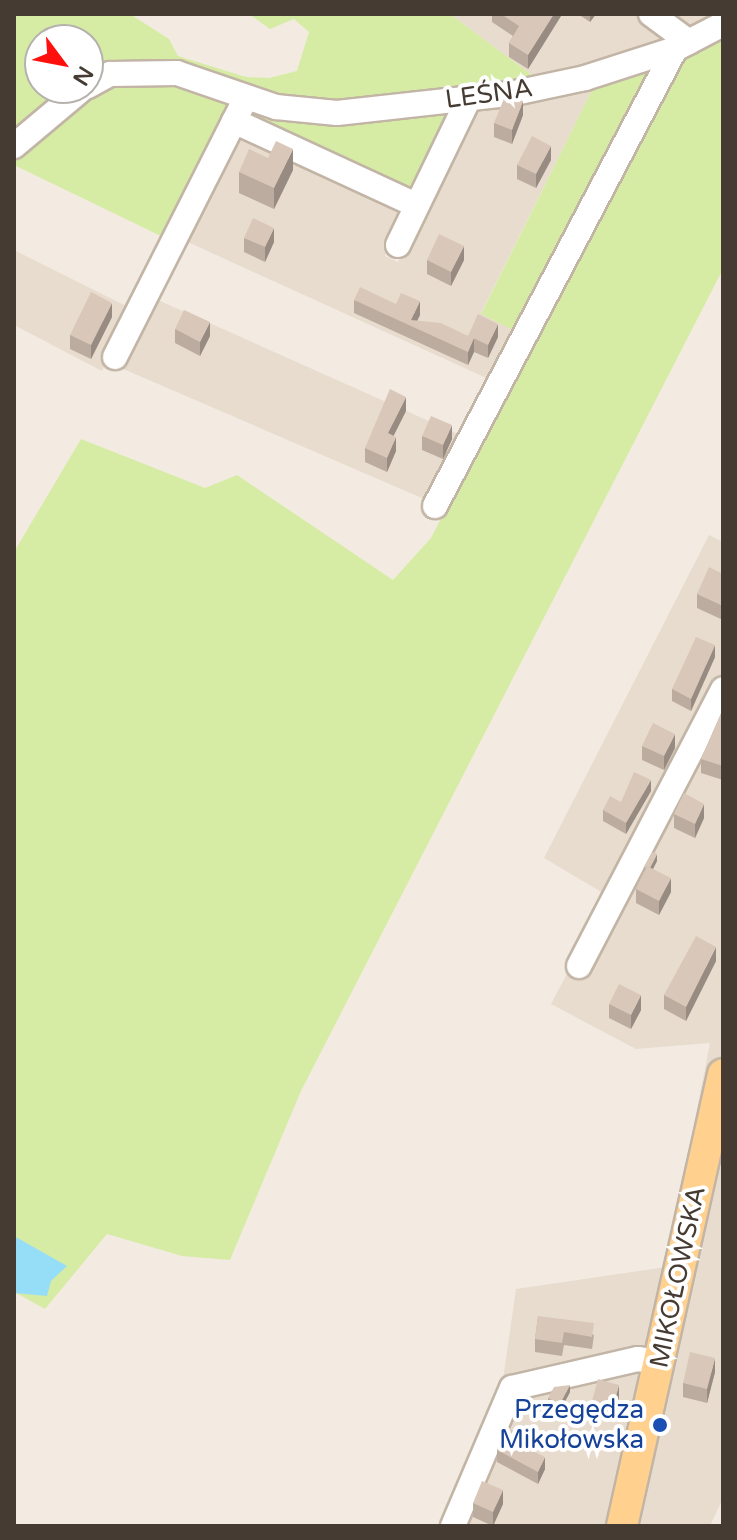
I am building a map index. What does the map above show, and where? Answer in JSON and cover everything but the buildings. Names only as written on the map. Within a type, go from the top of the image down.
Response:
[{"type":"main road","name":"MIKOŁOWSKA","points":[[622,1526],[723,1074]]},
{"type":"street","points":[[435,506],[682,46],[651,14]]},
{"type":"street","name":"LEŚNA","points":[[104,77],[110,74],[177,73],[276,107],[337,113],[469,98],[585,78],[682,46],[723,24]]},
{"type":"street","points":[[115,357],[246,98]]},
{"type":"street","points":[[398,245],[469,98]]},
{"type":"street","name":"LEŚNA","points":[[14,146],[65,104]]},
{"type":"street","points":[[234,121],[409,202]]},
{"type":"street","points":[[579,966],[723,689]]},
{"type":"street","points":[[453,1526],[512,1388],[638,1359],[660,1362]]},
{"type":"shaded area","points":[[450,14],[723,14],[723,34],[541,82]]},
{"type":"shaded area","points":[[595,84],[481,313],[521,334],[493,381],[181,239],[235,128],[408,211],[385,256],[398,262],[472,106]]},
{"type":"shaded area","points":[[14,250],[130,308],[102,371],[14,325]]},
{"type":"shaded area","points":[[149,296],[467,438],[431,502],[114,365]]},
{"type":"shaded area","points":[[709,535],[723,542],[723,1498],[710,1526],[443,1526],[499,1407],[516,1289],[666,1267],[710,1043],[636,1049],[551,1004],[608,896],[544,858]]},
{"type":"green space","points":[[14,14],[130,14],[169,39],[178,56],[246,77],[269,78],[297,71],[309,32],[294,19],[270,29],[249,14],[450,14],[541,82],[363,103],[282,102],[180,69],[104,76],[104,24],[24,24],[24,104],[50,104],[14,137]]},
{"type":"green space","points":[[723,34],[723,269],[301,1091],[230,1260],[182,1256],[107,1234],[45,1309],[16,1293],[47,1295],[35,1252],[14,1236],[14,552],[81,439],[205,488],[237,475],[393,580],[431,538],[674,65]]},
{"type":"green space","points":[[662,60],[521,334],[481,314],[595,84]]},
{"type":"green space","points":[[130,83],[176,83],[231,107],[165,238],[14,165],[14,155],[73,104],[104,104],[104,91]]},
{"type":"green space","points":[[459,106],[415,197],[250,124],[250,108]]},
{"type":"water","points":[[14,1236],[67,1266],[51,1281],[47,1296],[14,1293]]},
{"type":"place","name":"Przegędza Mikołowska","points":[[660,1425]]}]
